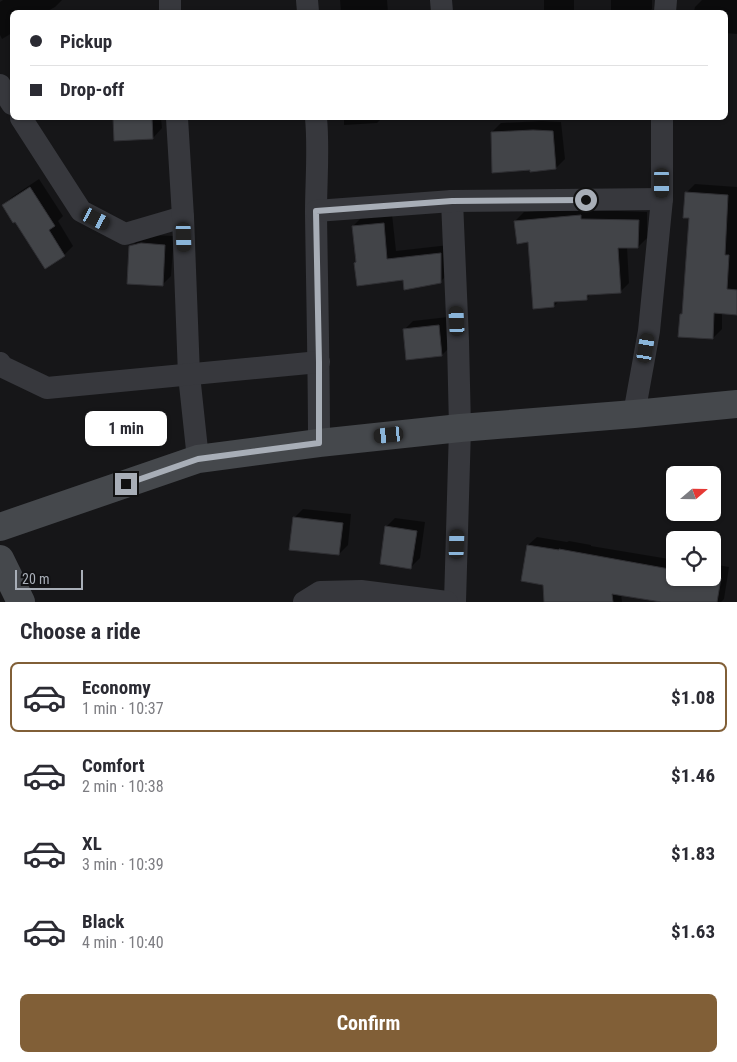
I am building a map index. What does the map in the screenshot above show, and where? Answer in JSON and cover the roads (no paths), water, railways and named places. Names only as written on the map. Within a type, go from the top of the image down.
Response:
[{"type":"street","points":[[0,85],[10,101]]},
{"type":"street","points":[[22,120],[81,211],[125,234],[183,217]]},
{"type":"street","points":[[177,120],[189,375],[198,459]]},
{"type":"street","points":[[316,120],[318,133],[316,211],[319,443]]},
{"type":"street","points":[[634,414],[649,331],[662,199],[662,120]]},
{"type":"street","points":[[316,211],[452,201],[662,199]]},
{"type":"street","points":[[452,201],[460,428],[455,602]]},
{"type":"street","points":[[0,363],[3,367],[47,388],[319,362]]},
{"type":"street","points":[[0,527],[198,459],[319,443],[460,428],[737,404]]},
{"type":"street","points":[[0,559],[21,602]]},
{"type":"street","points":[[304,602],[320,592],[352,591],[447,602]]}]
